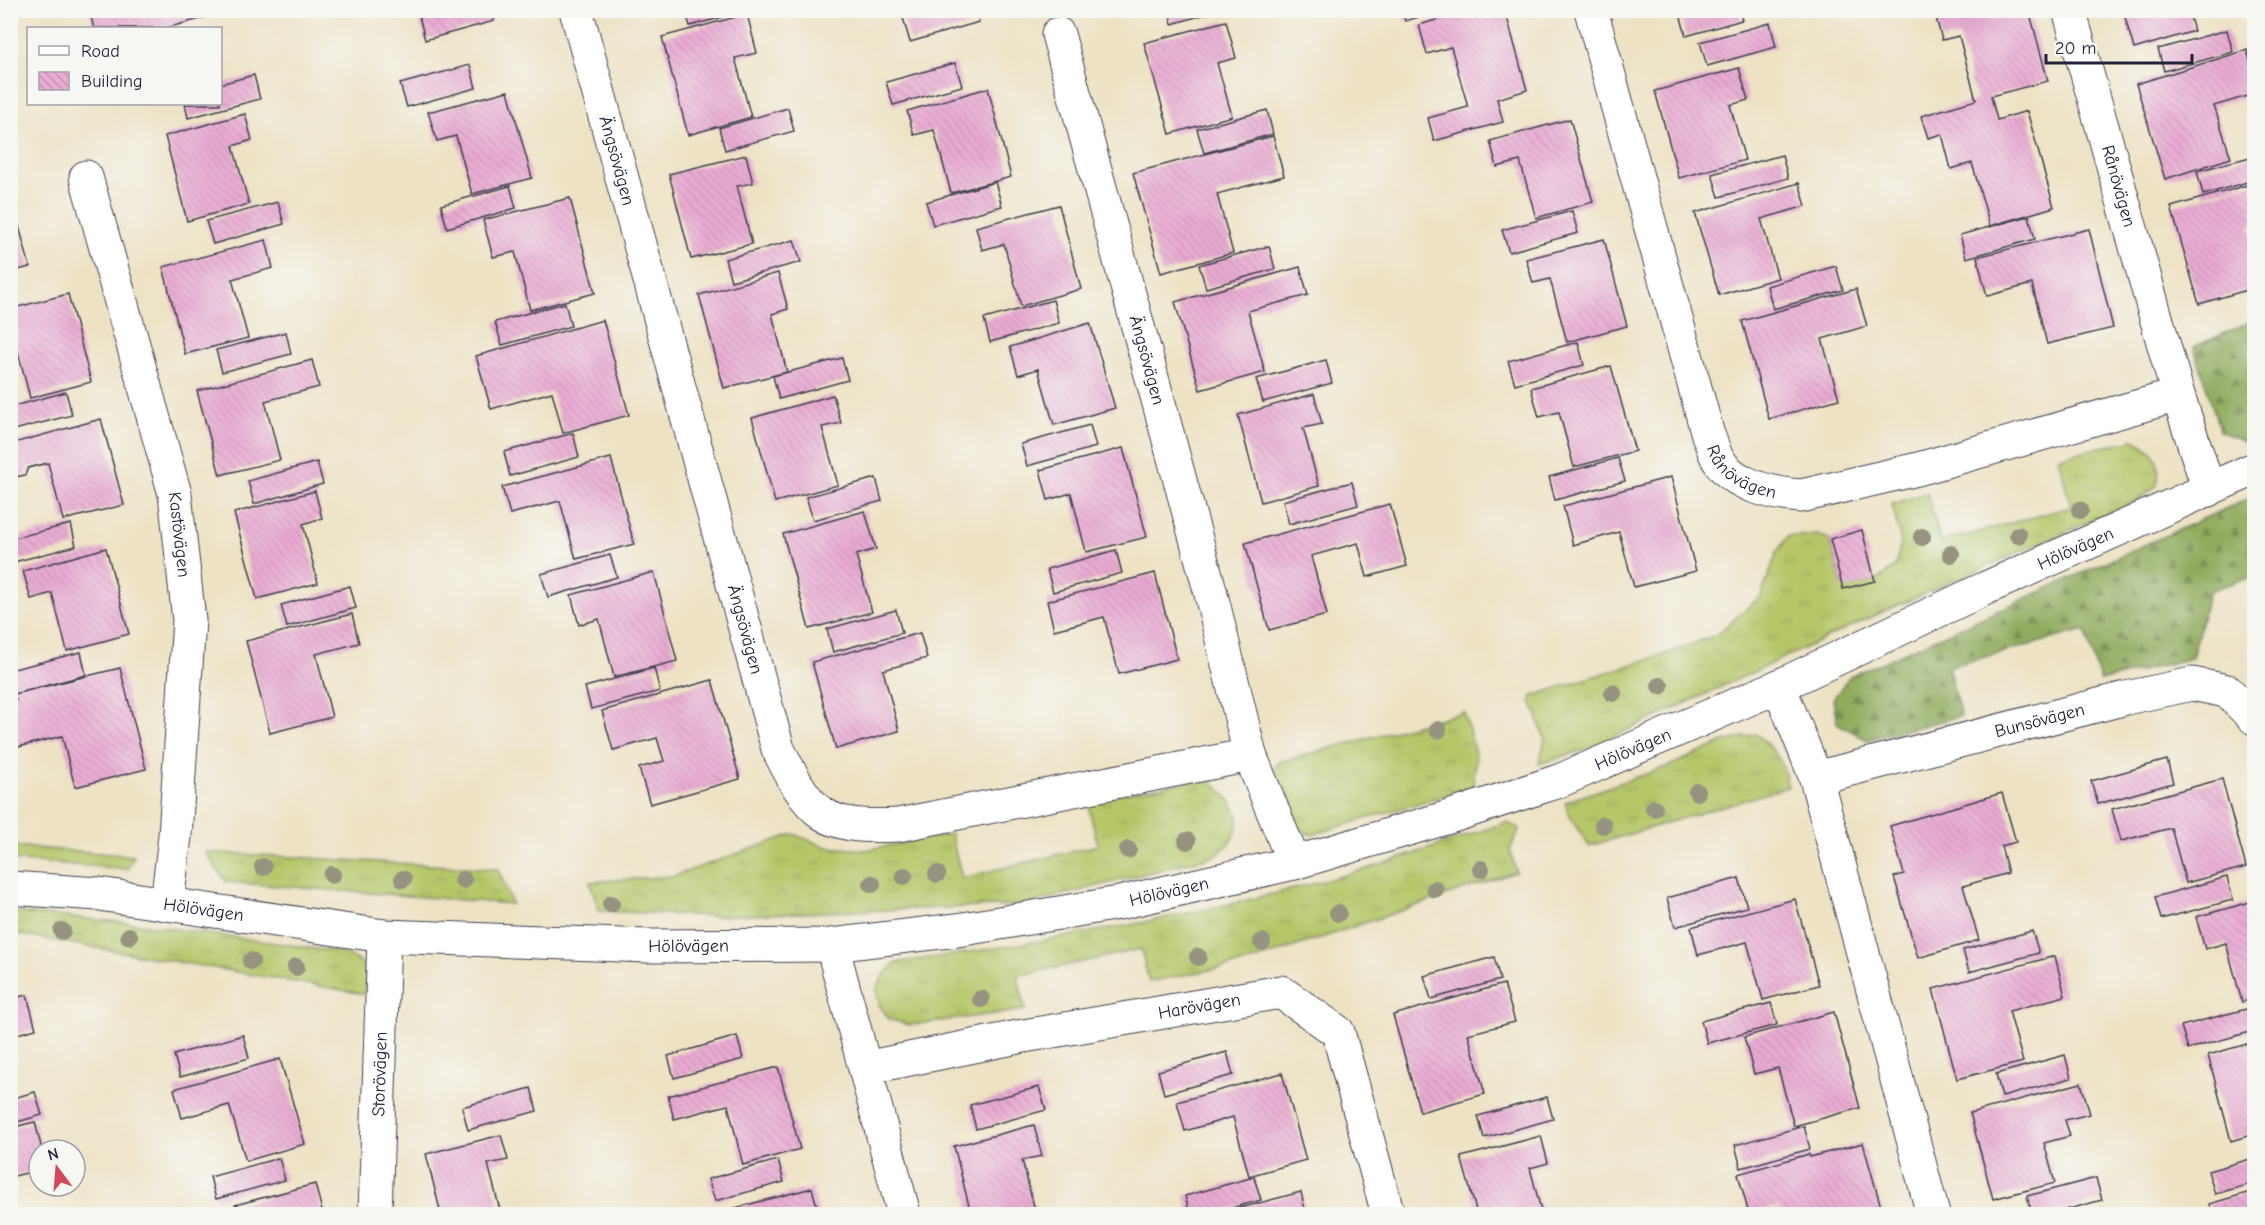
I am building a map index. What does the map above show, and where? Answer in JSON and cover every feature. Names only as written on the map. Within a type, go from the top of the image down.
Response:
[{"type":"street","name":"Ängsövägen","points":[[576,10],[778,749],[795,782],[811,806],[835,820],[860,827],[898,825],[1250,756]]},
{"type":"street","name":"Rånövägen","points":[[1591,10],[1708,435],[1720,462],[1739,480],[1785,495],[1801,496],[1917,469],[2178,395]]},
{"type":"street","name":"Rånövägen","points":[[2069,10],[2178,395],[2209,490]]},
{"type":"street","name":"Ängsövägen","points":[[1058,34],[1210,590],[1250,756],[1294,863]]},
{"type":"street","name":"Kastövägen","points":[[86,177],[175,494],[189,620],[175,836],[167,904]]},
{"type":"street","name":"Hölövägen","points":[[10,888],[99,894],[384,936],[648,946],[832,945],[957,930],[1119,903],[1294,863],[1449,817],[1559,781],[1779,686],[1986,588],[2254,469]]},
{"type":"street","name":"Bunsövägen","points":[[1816,778],[2126,698],[2192,684],[2227,691],[2254,718]]},
{"type":"street","points":[[1779,686],[1816,778],[1933,1215]]},
{"type":"street","name":"Storövägen","points":[[375,1215],[384,936]]},
{"type":"street","points":[[832,945],[904,1215]]},
{"type":"street","name":"Harövägen","points":[[865,1068],[1018,1037],[1281,992],[1338,1032],[1388,1215]]},
{"type":"green space","points":[[2254,320],[2254,440],[2247,444],[2220,431],[2194,347]]},
{"type":"green space","points":[[2133,440],[2152,452],[2158,470],[2157,485],[2138,500],[1878,614],[1587,749],[1539,764],[1545,739],[1531,701],[1532,696],[1668,653],[1716,635],[1761,596],[1777,552],[1788,536],[1817,535],[1830,539],[1843,588],[1875,581],[1895,567],[1901,542],[1892,504],[1927,493],[1941,542],[2071,507],[2058,457]]},
{"type":"green space","points":[[2254,496],[2254,576],[2209,591],[2192,658],[2100,681],[2085,630],[1948,667],[1961,716],[1867,740],[1837,723],[1833,699],[1849,677]]},
{"type":"green space","points":[[1464,712],[1476,757],[1473,787],[1311,835],[1294,824],[1283,809],[1270,773],[1280,762]]},
{"type":"green space","points":[[1756,734],[1778,757],[1788,787],[1589,846],[1569,814],[1565,802],[1669,766],[1724,742]]},
{"type":"green space","points":[[1208,778],[1227,797],[1237,815],[1238,824],[1235,834],[1217,855],[1024,905],[716,916],[599,911],[590,882],[674,876],[793,834],[827,847],[865,850],[951,834],[962,878],[1098,845],[1087,800]]},
{"type":"green space","points":[[1508,822],[1519,830],[1510,850],[1516,872],[1246,963],[1149,982],[1141,949],[1018,976],[1025,1010],[909,1025],[889,1019],[880,1006],[876,990],[884,975],[895,963],[1069,936],[1242,901],[1356,872]]},
{"type":"green space","points":[[11,846],[134,856],[127,869],[11,860]]},
{"type":"green space","points":[[205,852],[498,869],[512,904],[226,882]]},
{"type":"green space","points":[[10,912],[132,923],[340,952],[363,963],[367,977],[364,994],[11,933]]},
{"type":"building","points":[[89,10],[230,10],[170,27],[94,27]]},
{"type":"building","points":[[440,10],[492,10],[494,21],[425,40],[419,16]]},
{"type":"building","points":[[685,10],[745,10],[745,11],[690,26]]},
{"type":"building","points":[[931,10],[976,10],[979,22],[910,42],[903,18]]},
{"type":"building","points":[[1169,10],[1217,10],[1217,11],[1172,24]]},
{"type":"building","points":[[1402,10],[1440,10],[1440,11],[1405,21]]},
{"type":"building","points":[[1470,10],[1505,10],[1527,90],[1497,99],[1503,122],[1434,141],[1428,118],[1468,107],[1451,47],[1427,54],[1419,25]]},
{"type":"building","points":[[1679,10],[1739,10],[1742,20],[1686,36]]},
{"type":"building","points":[[1934,10],[2029,10],[2048,81],[1991,96],[1997,120],[2027,111],[2054,207],[1990,226],[1972,163],[1951,169],[1942,134],[1928,138],[1921,116],[1976,100],[1959,36],[1942,40]]},
{"type":"building","points":[[2123,10],[2188,10],[2194,31],[2134,49]]},
{"type":"building","points":[[747,14],[757,53],[735,58],[751,117],[688,135],[662,37]]},
{"type":"building","points":[[1226,21],[1236,58],[1217,63],[1232,116],[1170,134],[1144,43]]},
{"type":"building","points":[[1770,23],[1776,47],[1707,66],[1700,42]]},
{"type":"building","points":[[2227,30],[2233,52],[2164,71],[2158,49]]},
{"type":"building","points":[[2247,50],[2254,76],[2254,94],[2214,106],[2231,158],[2165,179],[2136,84]]},
{"type":"building","points":[[955,63],[962,86],[893,105],[886,82]]},
{"type":"building","points":[[470,65],[476,88],[407,107],[400,84]]},
{"type":"building","points":[[1739,68],[1748,100],[1730,105],[1745,160],[1679,178],[1655,91]]},
{"type":"building","points":[[254,75],[260,99],[188,118],[185,105],[222,105],[222,83]]},
{"type":"building","points":[[988,88],[1011,177],[951,193],[934,130],[914,135],[907,111]]},
{"type":"building","points":[[508,91],[532,178],[472,194],[456,136],[437,141],[428,112]]},
{"type":"building","points":[[788,108],[794,131],[725,150],[719,128]]},
{"type":"building","points":[[1267,110],[1273,134],[1204,153],[1197,129]]},
{"type":"building","points":[[245,114],[252,140],[233,146],[249,204],[187,221],[165,136]]},
{"type":"building","points":[[1570,119],[1593,202],[1536,218],[1520,161],[1497,167],[1490,141]]},
{"type":"building","points":[[1273,136],[1284,176],[1217,194],[1233,253],[1161,273],[1133,173]]},
{"type":"building","points":[[746,155],[753,183],[737,186],[752,244],[691,259],[669,174]]},
{"type":"building","points":[[1782,155],[1788,178],[1719,197],[1712,174]]},
{"type":"building","points":[[2254,156],[2254,180],[2203,195],[2197,171]]},
{"type":"building","points":[[995,182],[1002,206],[933,225],[926,202]]},
{"type":"building","points":[[1799,183],[1806,206],[1761,219],[1778,278],[1719,295],[1695,213]]},
{"type":"building","points":[[2254,183],[2254,225],[2250,226],[2254,243],[2254,288],[2199,304],[2171,207]]},
{"type":"building","points":[[510,186],[516,208],[447,228],[441,205]]},
{"type":"building","points":[[10,193],[30,267],[10,272]]},
{"type":"building","points":[[570,198],[595,293],[530,310],[515,252],[493,257],[483,220]]},
{"type":"building","points":[[278,202],[284,224],[213,244],[206,221]]},
{"type":"building","points":[[1059,205],[1081,289],[1021,306],[1004,244],[982,250],[976,227]]},
{"type":"building","points":[[1572,211],[1578,233],[1509,252],[1502,230]]},
{"type":"building","points":[[2029,216],[2035,239],[1966,258],[1960,235]]},
{"type":"building","points":[[2089,229],[2113,328],[2047,344],[2032,284],[1987,296],[1977,257]]},
{"type":"building","points":[[1604,239],[1627,326],[1567,342],[1550,279],[1533,283],[1526,259]]},
{"type":"building","points":[[266,240],[273,268],[232,279],[248,338],[185,354],[163,267]]},
{"type":"building","points":[[794,240],[801,262],[731,281],[725,259]]},
{"type":"building","points":[[1269,246],[1275,269],[1206,288],[1199,265]]},
{"type":"building","points":[[1836,266],[1843,290],[1773,309],[1767,286]]},
{"type":"building","points":[[1300,267],[1308,295],[1248,311],[1265,372],[1200,390],[1175,302]]},
{"type":"building","points":[[778,273],[788,309],[772,314],[787,372],[724,388],[699,295]]},
{"type":"building","points":[[1856,289],[1867,326],[1822,339],[1839,399],[1769,419],[1742,321]]},
{"type":"building","points":[[68,294],[91,382],[30,398],[15,340],[10,342],[10,309]]},
{"type":"building","points":[[1053,300],[1059,323],[990,342],[984,319]]},
{"type":"building","points":[[565,303],[571,326],[502,345],[495,322]]},
{"type":"building","points":[[603,320],[629,415],[563,433],[552,392],[491,409],[476,356]]},
{"type":"building","points":[[1090,323],[1115,408],[1054,425],[1038,369],[1018,375],[1010,347]]},
{"type":"building","points":[[286,332],[291,354],[222,372],[216,350]]},
{"type":"building","points":[[1578,342],[1584,365],[1515,384],[1508,361]]},
{"type":"building","points":[[842,358],[848,380],[779,399],[773,376]]},
{"type":"building","points":[[312,360],[319,387],[265,401],[280,460],[220,475],[197,391]]},
{"type":"building","points":[[1326,360],[1332,383],[1263,402],[1256,379]]},
{"type":"building","points":[[1611,366],[1635,451],[1574,467],[1559,412],[1539,417],[1531,388]]},
{"type":"building","points":[[66,392],[72,415],[10,431],[10,407]]},
{"type":"building","points":[[1314,394],[1322,424],[1303,428],[1319,486],[1261,502],[1238,415]]},
{"type":"building","points":[[833,395],[841,423],[822,427],[838,485],[775,502],[752,418]]},
{"type":"building","points":[[101,419],[124,505],[63,520],[48,463],[28,468],[25,475],[10,478],[10,444]]},
{"type":"building","points":[[1090,425],[1096,447],[1027,466],[1021,444]]},
{"type":"building","points":[[573,433],[579,457],[510,476],[504,452]]},
{"type":"building","points":[[1123,448],[1147,537],[1086,552],[1071,493],[1048,500],[1040,470]]},
{"type":"building","points":[[611,458],[634,544],[576,559],[560,501],[510,514],[502,487]]},
{"type":"building","points":[[1618,458],[1625,481],[1555,500],[1549,477]]},
{"type":"building","points":[[317,462],[323,484],[254,504],[248,481]]},
{"type":"building","points":[[1671,477],[1696,571],[1634,587],[1619,532],[1573,545],[1563,506]]},
{"type":"building","points":[[876,478],[882,501],[813,520],[806,497]]},
{"type":"building","points":[[1352,482],[1358,505],[1289,524],[1283,501]]},
{"type":"building","points":[[315,491],[322,518],[303,524],[318,583],[257,599],[234,513]]},
{"type":"building","points":[[1390,504],[1407,566],[1367,577],[1358,543],[1311,556],[1327,615],[1269,630],[1245,543]]},
{"type":"building","points":[[865,511],[876,549],[856,555],[872,612],[809,629],[783,534]]},
{"type":"building","points":[[71,524],[76,546],[10,563],[10,539]]},
{"type":"building","points":[[1862,530],[1875,581],[1843,589],[1830,539]]},
{"type":"building","points":[[106,548],[129,634],[67,651],[52,593],[31,599],[23,571]]},
{"type":"building","points":[[1116,550],[1122,573],[1053,592],[1047,569]]},
{"type":"building","points":[[610,555],[617,577],[548,597],[541,574]]},
{"type":"building","points":[[654,572],[677,661],[614,677],[599,619],[579,625],[571,595]]},
{"type":"building","points":[[1155,573],[1177,659],[1119,674],[1104,617],[1054,630],[1047,601]]},
{"type":"building","points":[[350,586],[356,608],[287,627],[281,605]]},
{"type":"building","points":[[896,610],[902,633],[833,652],[827,629]]},
{"type":"building","points":[[352,614],[359,643],[316,654],[332,717],[270,733],[246,641]]},
{"type":"building","points":[[920,633],[927,658],[883,670],[899,731],[836,749],[812,662]]},
{"type":"building","points":[[81,652],[86,675],[14,694],[10,670]]},
{"type":"building","points":[[120,668],[146,769],[75,787],[62,736],[14,748],[10,733],[10,701],[16,700],[10,695]]},
{"type":"building","points":[[654,668],[660,691],[591,709],[585,687]]},
{"type":"building","points":[[712,680],[740,779],[650,804],[639,768],[664,761],[657,738],[613,750],[602,711]]},
{"type":"building","points":[[2167,760],[2173,783],[2098,804],[2091,781]]},
{"type":"building","points":[[2222,779],[2246,867],[2186,883],[2171,828],[2121,841],[2112,809]]},
{"type":"building","points":[[2002,793],[2016,842],[2001,846],[2008,873],[1963,886],[1979,940],[1918,958],[1894,877],[1904,874],[1890,826]]},
{"type":"building","points":[[2227,877],[2233,900],[2161,919],[2155,897]]},
{"type":"building","points":[[1739,878],[1747,907],[1675,927],[1667,898]]},
{"type":"building","points":[[1795,899],[1819,985],[1763,1000],[1747,942],[1698,955],[1691,927]]},
{"type":"building","points":[[2254,901],[2254,999],[2242,1002],[2226,943],[2205,949],[2196,917]]},
{"type":"building","points":[[2032,931],[2039,953],[1969,972],[1963,950]]},
{"type":"building","points":[[2055,956],[2065,996],[2009,1011],[2023,1062],[1957,1079],[1933,989]]},
{"type":"building","points":[[1494,957],[1500,980],[1431,999],[1424,976]]},
{"type":"building","points":[[1504,984],[1515,1022],[1468,1034],[1485,1094],[1420,1112],[1393,1015]]},
{"type":"building","points":[[27,995],[36,1029],[10,1036],[10,999]]},
{"type":"building","points":[[1771,1003],[1777,1025],[1707,1043],[1701,1021]]},
{"type":"building","points":[[2254,1007],[2254,1031],[2188,1049],[2181,1026]]},
{"type":"building","points":[[1834,1012],[1860,1108],[1794,1126],[1778,1068],[1754,1074],[1744,1037]]},
{"type":"building","points":[[243,1035],[249,1058],[180,1077],[174,1055]]},
{"type":"building","points":[[737,1036],[743,1059],[674,1078],[668,1056]]},
{"type":"building","points":[[2254,1042],[2254,1134],[2231,1141],[2208,1055]]},
{"type":"building","points":[[1227,1052],[1233,1075],[1164,1094],[1158,1071]]},
{"type":"building","points":[[2065,1055],[2071,1078],[2002,1097],[1996,1074]]},
{"type":"building","points":[[280,1059],[305,1144],[246,1161],[229,1105],[182,1118],[174,1089]]},
{"type":"building","points":[[778,1067],[800,1149],[743,1165],[728,1105],[674,1119],[668,1096]]},
{"type":"building","points":[[1282,1073],[1306,1160],[1249,1176],[1233,1117],[1185,1131],[1177,1102]]},
{"type":"building","points":[[2081,1083],[2090,1114],[2065,1120],[2070,1136],[2044,1143],[2055,1183],[1993,1199],[1970,1113]]},
{"type":"building","points":[[1039,1087],[1046,1110],[976,1129],[970,1105]]},
{"type":"building","points":[[531,1088],[537,1111],[468,1130],[462,1107]]},
{"type":"building","points":[[35,1092],[42,1115],[10,1124],[10,1099]]},
{"type":"building","points":[[1547,1097],[1553,1119],[1484,1138],[1478,1116]]},
{"type":"building","points":[[35,1122],[39,1138],[27,1138],[27,1173],[10,1177],[10,1128]]},
{"type":"building","points":[[1034,1125],[1042,1156],[1022,1160],[1036,1214],[971,1214],[954,1146]]},
{"type":"building","points":[[1804,1126],[1810,1149],[1741,1168],[1735,1145]]},
{"type":"building","points":[[501,1135],[508,1160],[488,1164],[501,1214],[441,1214],[426,1154]]},
{"type":"building","points":[[1541,1136],[1548,1163],[1530,1168],[1542,1214],[1477,1214],[1461,1157]]},
{"type":"building","points":[[1863,1143],[1883,1214],[1780,1214],[1778,1207],[1749,1214],[1738,1174],[1809,1154],[1810,1157]]},
{"type":"building","points":[[279,1158],[285,1180],[216,1199],[210,1177]]},
{"type":"building","points":[[2254,1158],[2254,1183],[2215,1194],[2208,1171]]},
{"type":"building","points":[[778,1160],[784,1182],[715,1201],[708,1179]]},
{"type":"building","points":[[1254,1177],[1261,1200],[1210,1214],[1190,1214],[1185,1196]]},
{"type":"building","points":[[2096,1178],[2102,1200],[2051,1214],[2032,1214],[2027,1196]]},
{"type":"building","points":[[315,1184],[323,1214],[237,1214],[235,1205]]},
{"type":"building","points":[[812,1188],[819,1214],[733,1214],[731,1209]]},
{"type":"building","points":[[2254,1191],[2254,1214],[2212,1214],[2209,1204]]},
{"type":"building","points":[[1301,1192],[1306,1214],[1218,1214]]}]
